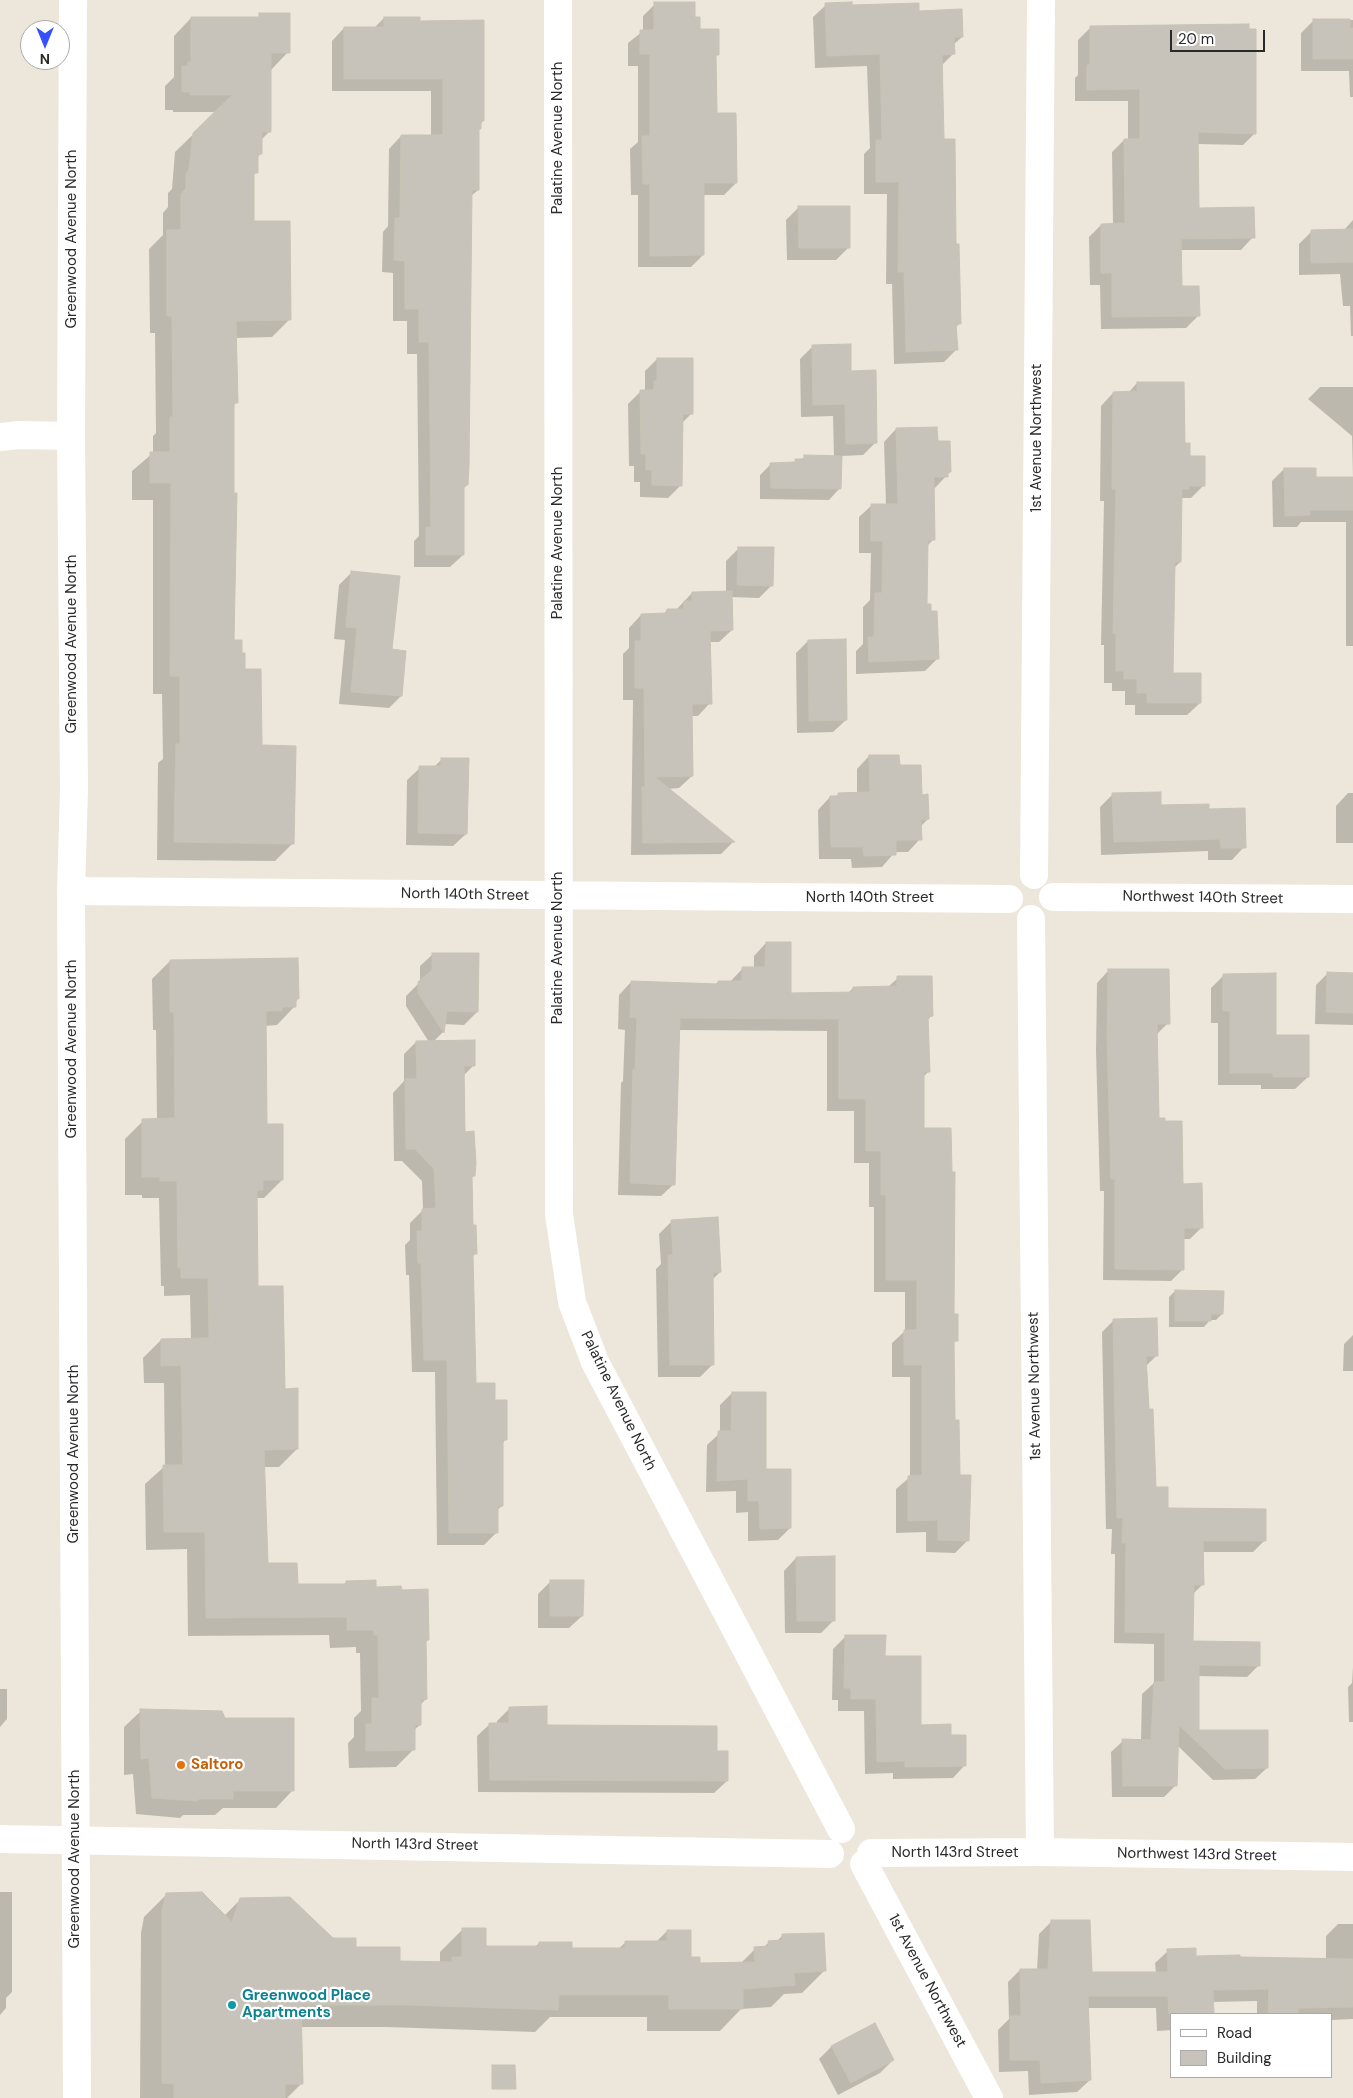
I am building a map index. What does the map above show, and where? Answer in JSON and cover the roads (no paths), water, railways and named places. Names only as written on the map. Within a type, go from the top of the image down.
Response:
[{"type":"street","name":"Greenwood Avenue North","points":[[73,0],[71,436],[74,781],[71,891],[74,1839],[77,2098]]},
{"type":"street","name":"Palatine Avenue North","points":[[558,0],[557,896],[559,1214],[572,1302],[595,1362],[841,1829]]},
{"type":"street","name":"1st Avenue Northwest","points":[[1034,875],[1041,0]]},
{"type":"street","points":[[0,438],[19,435],[71,436]]},
{"type":"street","points":[[1034,875],[1049,884],[1053,897],[1049,910],[1038,918],[1031,919],[1016,914],[1009,899],[1011,887],[1016,881],[1022,877],[1034,875]]},
{"type":"street","name":"North 140th Street","points":[[71,891],[1009,899]]},
{"type":"street","name":"Northwest 140th Street","points":[[1053,897],[1353,899]]},
{"type":"street","name":"1st Avenue Northwest","points":[[1031,919],[1040,1852]]},
{"type":"street","points":[[848,1827],[861,1830],[870,1840],[868,1858],[852,1870],[844,1869],[838,1865],[830,1854],[831,1839],[841,1829],[848,1827]]},
{"type":"street","name":"North 143rd Street","points":[[0,1839],[830,1854]]},
{"type":"street","name":"North 143rd Street","points":[[868,1858],[1040,1852]]},
{"type":"street","name":"Northwest 143rd Street","points":[[1040,1852],[1353,1857]]},
{"type":"street","name":"1st Avenue Northwest","points":[[868,1858],[989,2098]]},
{"type":"place","name":"Saltoro","points":[[181,1765]]},
{"type":"place","name":"Greenwood Place Apartments","points":[[232,2005]]}]
